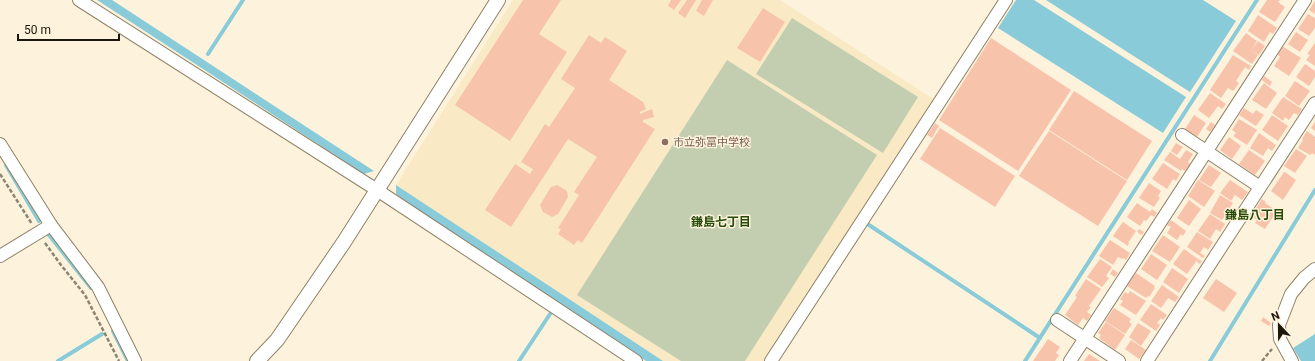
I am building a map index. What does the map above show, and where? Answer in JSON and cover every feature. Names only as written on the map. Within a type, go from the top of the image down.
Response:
[{"type":"street","points":[[79,0],[376,190],[636,361]]},
{"type":"street","points":[[257,361],[277,340],[344,242],[498,0]]},
{"type":"street","points":[[771,361],[1006,0]]},
{"type":"street","points":[[1070,361],[1305,0]]},
{"type":"street","points":[[1147,361],[1315,103]]},
{"type":"street","points":[[1182,135],[1260,187]]},
{"type":"street","points":[[0,144],[51,225],[98,287],[135,361]]},
{"type":"street","points":[[0,256],[51,225]]},
{"type":"street","points":[[1292,361],[1280,339],[1279,325],[1290,294],[1304,278],[1315,269]]},
{"type":"street","points":[[1057,320],[1119,361]]},
{"type":"path","points":[[0,174],[60,265],[85,295],[119,361]]},
{"type":"shaded area","name":"市立弥冨中学校","points":[[513,0],[780,0],[935,100],[765,361],[663,361],[396,185]]},
{"type":"green space","points":[[792,18],[918,97],[883,153],[756,74]]},
{"type":"green space","points":[[727,60],[877,155],[745,361],[681,361],[577,295]]},
{"type":"water","points":[[97,0],[112,0],[374,171],[364,174]]},
{"type":"water","points":[[1016,0],[1034,0],[1186,97],[1163,133],[998,28]]},
{"type":"water","points":[[1046,0],[1203,0],[1236,21],[1190,92]]},
{"type":"water","points":[[396,185],[663,361],[646,361],[440,226],[396,194]]},
{"type":"water","points":[[1315,334],[1315,361],[1301,361],[1293,348]]},
{"type":"building","points":[[523,0],[561,0],[539,34],[567,52],[510,141],[455,105]]},
{"type":"building","points":[[671,0],[681,0],[674,10],[668,6]]},
{"type":"building","points":[[687,0],[696,0],[685,18],[678,13]]},
{"type":"building","points":[[702,0],[713,0],[704,16],[696,11]]},
{"type":"building","points":[[1267,0],[1280,0],[1278,2],[1285,7],[1275,22],[1259,12]]},
{"type":"building","points":[[1315,1],[1315,14],[1309,10]]},
{"type":"building","points":[[763,8],[785,22],[760,62],[737,48]]},
{"type":"building","points":[[1308,14],[1315,18],[1315,28],[1309,36],[1298,29]]},
{"type":"building","points":[[1258,15],[1277,28],[1273,34],[1270,32],[1264,42],[1248,31]]},
{"type":"building","points":[[1296,32],[1308,40],[1300,52],[1288,44]]},
{"type":"building","points":[[1246,33],[1257,41],[1252,49],[1258,41],[1265,46],[1259,55],[1251,50],[1258,55],[1252,64],[1233,51]]},
{"type":"building","points":[[589,35],[601,43],[605,37],[627,51],[609,80],[643,102],[646,109],[640,112],[640,114],[652,109],[654,117],[643,120],[643,122],[655,129],[582,243],[578,240],[574,245],[558,234],[561,229],[558,228],[579,195],[574,192],[597,157],[568,139],[511,227],[485,210],[515,164],[530,174],[533,169],[521,162],[545,124],[549,127],[575,88],[561,79]]},
{"type":"building","points":[[991,38],[1071,90],[1018,171],[939,120]]},
{"type":"building","points":[[1315,43],[1315,66],[1306,60],[1310,55],[1307,54]]},
{"type":"building","points":[[1282,46],[1301,58],[1289,76],[1274,66],[1280,57],[1277,54]]},
{"type":"building","points":[[1233,55],[1251,66],[1249,70],[1245,67],[1236,81],[1239,83],[1233,91],[1228,88],[1221,98],[1210,90]]},
{"type":"building","points":[[1305,64],[1315,71],[1315,77],[1309,86],[1296,77]]},
{"type":"building","points":[[1264,76],[1272,82],[1270,86],[1262,80]]},
{"type":"building","points":[[1295,81],[1310,91],[1299,106],[1285,96]]},
{"type":"building","points":[[1264,83],[1277,93],[1266,109],[1252,100]]},
{"type":"building","points":[[1074,91],[1152,141],[1127,180],[1049,130]]},
{"type":"building","points":[[1210,93],[1226,104],[1222,109],[1218,106],[1209,118],[1198,110]]},
{"type":"building","points":[[1283,97],[1302,109],[1298,115],[1294,113],[1289,120],[1285,117],[1283,121],[1272,113]]},
{"type":"building","points":[[1244,108],[1253,114],[1256,110],[1264,115],[1256,126],[1239,115]]},
{"type":"building","points":[[1194,115],[1206,123],[1197,137],[1185,129]]},
{"type":"building","points":[[1272,115],[1288,126],[1278,141],[1262,130]]},
{"type":"building","points":[[1239,119],[1257,130],[1247,145],[1233,136],[1236,133],[1232,130]]},
{"type":"building","points":[[1211,122],[1215,125],[1210,132],[1206,129]]},
{"type":"building","points":[[1315,122],[1315,131],[1311,128]]},
{"type":"building","points":[[935,123],[939,126],[932,138],[927,135]]},
{"type":"building","points":[[940,128],[1015,176],[995,207],[920,159]]},
{"type":"building","points":[[1049,131],[1127,181],[1098,226],[1019,176]]},
{"type":"building","points":[[1307,131],[1315,137],[1315,155],[1312,153],[1310,155],[1298,148]]},
{"type":"building","points":[[1259,133],[1276,145],[1272,151],[1268,148],[1263,156],[1250,148]]},
{"type":"building","points":[[1229,137],[1241,146],[1232,159],[1220,150]]},
{"type":"building","points":[[1176,143],[1183,147],[1177,155],[1171,151]]},
{"type":"building","points":[[1296,149],[1307,156],[1295,173],[1284,166]]},
{"type":"building","points":[[1186,150],[1193,154],[1188,162],[1190,164],[1185,171],[1182,169],[1181,171],[1164,160],[1170,152],[1180,159]]},
{"type":"building","points":[[1249,150],[1265,161],[1255,175],[1239,164]]},
{"type":"building","points":[[1163,163],[1180,174],[1176,181],[1173,179],[1167,189],[1152,179]]},
{"type":"building","points":[[1209,165],[1221,173],[1211,187],[1199,180]]},
{"type":"building","points":[[1285,172],[1296,180],[1283,200],[1271,191]]},
{"type":"building","points":[[1198,180],[1215,191],[1204,207],[1188,196]]},
{"type":"building","points":[[1230,180],[1248,192],[1242,200],[1235,195],[1231,201],[1220,193]]},
{"type":"building","points":[[1149,183],[1161,191],[1158,196],[1160,198],[1154,207],[1139,198]]},
{"type":"building","points":[[557,185],[567,191],[568,197],[558,214],[552,217],[543,212],[540,205],[551,187]]},
{"type":"building","points":[[1220,195],[1233,203],[1222,220],[1210,213]]},
{"type":"building","points":[[1262,199],[1266,202],[1265,203],[1277,211],[1265,229],[1255,223],[1257,220],[1251,216]]},
{"type":"building","points":[[1189,200],[1201,209],[1189,226],[1177,218]]},
{"type":"building","points":[[1137,203],[1150,212],[1152,209],[1157,213],[1154,217],[1151,215],[1146,221],[1144,220],[1140,226],[1127,217]]},
{"type":"building","points":[[1210,214],[1225,224],[1220,232],[1216,229],[1210,239],[1198,231]]},
{"type":"building","points":[[1171,220],[1186,231],[1183,236],[1181,234],[1177,240],[1167,233],[1171,227],[1167,225]]},
{"type":"building","points":[[1123,222],[1136,231],[1128,243],[1128,246],[1113,236]]},
{"type":"building","points":[[1139,229],[1144,232],[1142,235],[1137,232]]},
{"type":"building","points":[[1197,232],[1213,242],[1208,250],[1204,247],[1200,253],[1205,256],[1203,258],[1187,247]]},
{"type":"building","points":[[1163,235],[1180,247],[1170,262],[1152,251]]},
{"type":"building","points":[[1110,240],[1130,253],[1126,260],[1118,257],[1113,265],[1099,256]]},
{"type":"building","points":[[1184,249],[1198,259],[1187,274],[1173,264]]},
{"type":"building","points":[[1151,254],[1167,265],[1157,280],[1141,269]]},
{"type":"building","points":[[1100,259],[1112,267],[1106,276],[1109,278],[1102,287],[1087,277]]},
{"type":"building","points":[[1198,259],[1202,261],[1200,264],[1197,262]]},
{"type":"building","points":[[1172,268],[1188,279],[1179,293],[1163,282]]},
{"type":"building","points":[[1113,269],[1118,273],[1115,277],[1110,274]]},
{"type":"building","points":[[1136,273],[1155,286],[1149,297],[1148,296],[1146,298],[1127,286]]},
{"type":"building","points":[[1086,279],[1101,289],[1089,306],[1091,307],[1087,312],[1091,315],[1087,321],[1083,318],[1078,325],[1065,315],[1077,297],[1075,296]]},
{"type":"building","points":[[1216,279],[1237,293],[1224,312],[1203,298]]},
{"type":"building","points":[[1162,285],[1179,297],[1175,302],[1168,298],[1161,308],[1151,301]]},
{"type":"building","points":[[1130,291],[1146,301],[1136,315],[1120,305],[1123,301],[1120,299],[1125,292],[1128,294]]},
{"type":"building","points":[[1151,304],[1167,315],[1163,320],[1161,318],[1157,323],[1160,325],[1156,331],[1140,320]]},
{"type":"building","points":[[1114,308],[1131,319],[1129,322],[1132,324],[1125,334],[1105,321]]},
{"type":"building","points":[[1263,317],[1271,323],[1269,326],[1261,321]]},
{"type":"building","points":[[1106,322],[1125,335],[1115,350],[1099,338],[1101,335],[1098,333]]},
{"type":"building","points":[[1138,323],[1151,331],[1141,346],[1129,337]]},
{"type":"building","points":[[1048,339],[1060,347],[1056,353],[1059,355],[1055,361],[1033,361]]},
{"type":"building","points":[[1131,340],[1146,350],[1139,359],[1125,349]]},
{"type":"building","points":[[1089,354],[1100,361],[1084,361]]},
{"type":"waterway","points":[[208,54],[243,0]]},
{"type":"waterway","points":[[1025,361],[1257,0]]},
{"type":"waterway","points":[[6,165],[39,221]]},
{"type":"waterway","points":[[1210,361],[1315,190]]},
{"type":"waterway","points":[[869,225],[1040,338]]},
{"type":"waterway","points":[[49,235],[91,288]]},
{"type":"waterway","points":[[519,361],[550,314]]},
{"type":"waterway","points":[[113,331],[128,361]]},
{"type":"waterway","points":[[58,361],[102,334]]},
{"type":"place","name":"市立弥冨中学校","points":[[665,142]]},
{"type":"district","name":"鎌島八丁目","points":[[1255,215]]},
{"type":"district","name":"鎌島七丁目","points":[[721,222]]}]
